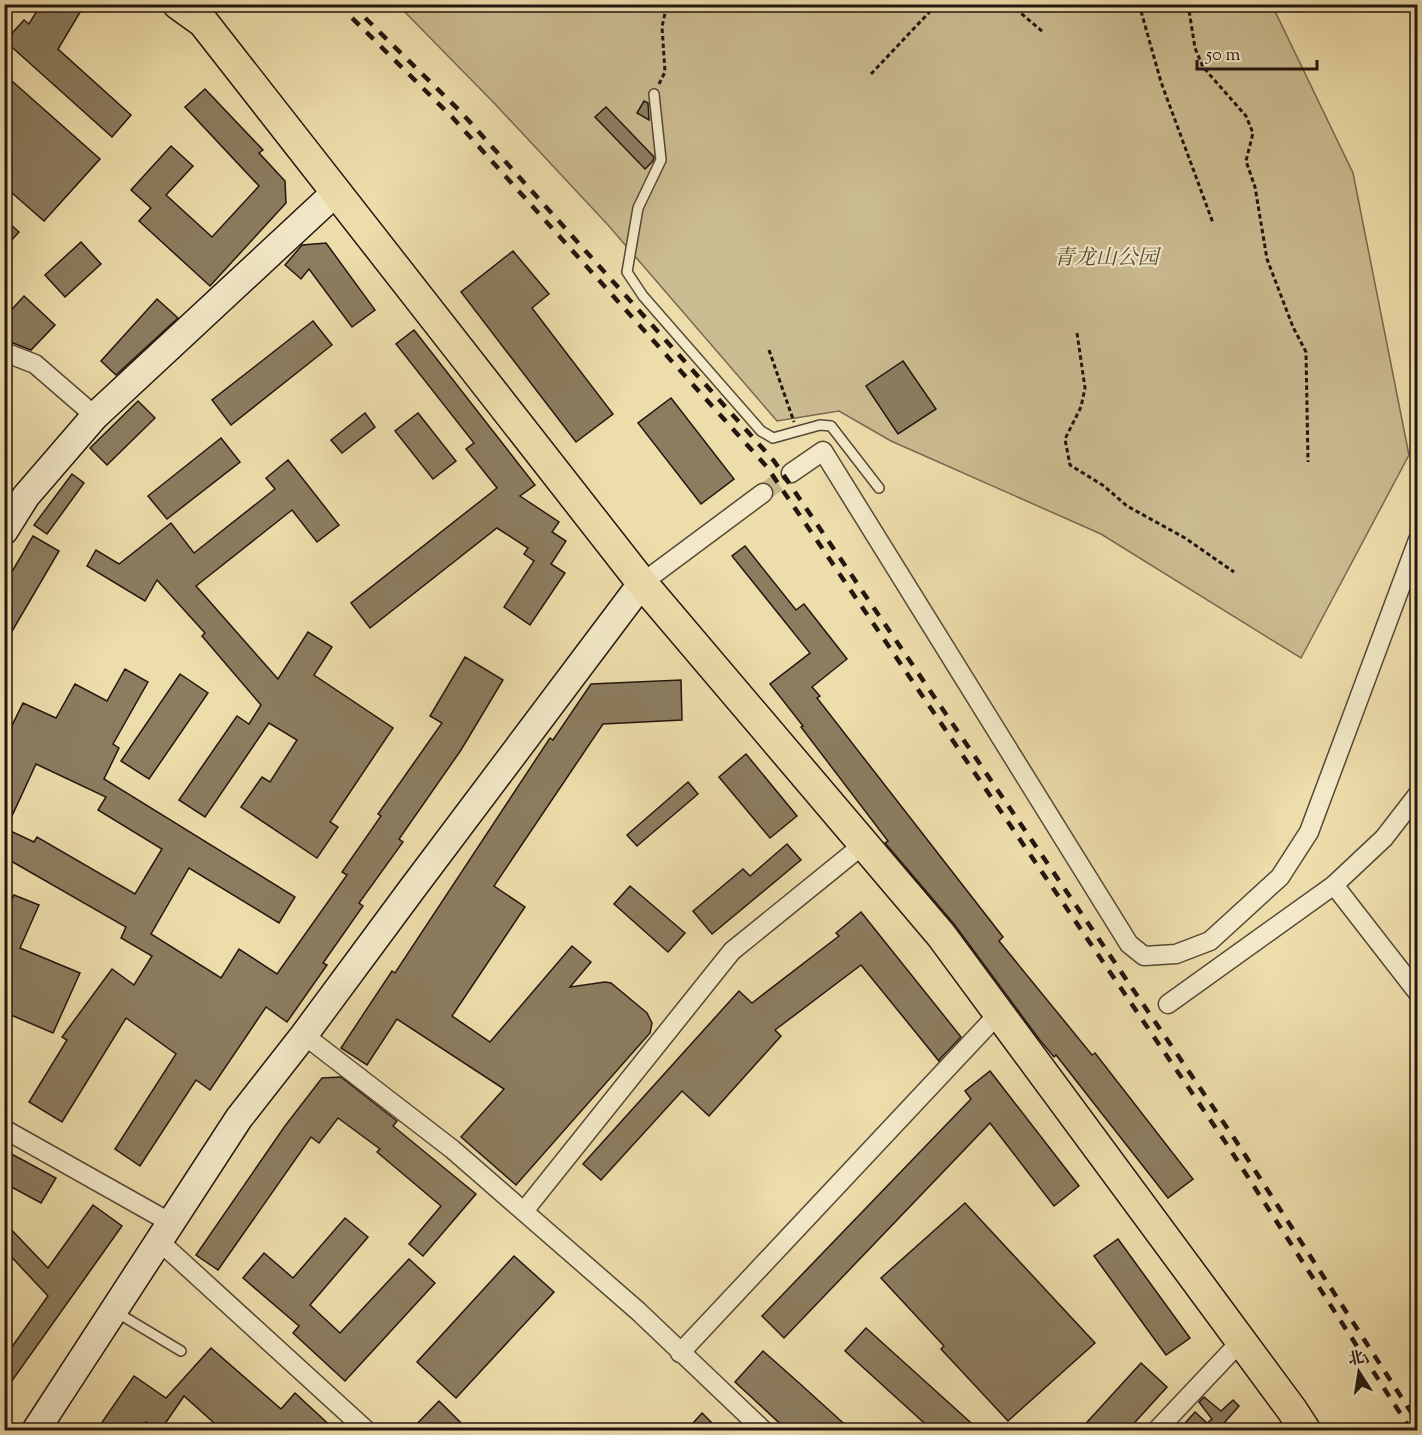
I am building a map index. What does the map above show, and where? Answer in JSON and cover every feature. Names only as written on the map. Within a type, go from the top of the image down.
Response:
[{"type":"main road","points":[[178,4],[203,22],[642,584],[941,935],[1292,1410],[1305,1431]]},
{"type":"street","points":[[4,531],[26,496],[94,416],[336,192]]},
{"type":"street","points":[[4,352],[35,364],[94,416]]},
{"type":"street","points":[[792,473],[823,451],[1129,944],[1144,956],[1176,954],[1210,941],[1280,877],[1309,832],[1418,540]]},
{"type":"street","points":[[36,1431],[239,1118],[304,1035],[642,584],[763,493]]},
{"type":"street","points":[[1168,1004],[1334,885],[1384,838],[1418,794]]},
{"type":"street","points":[[524,1211],[732,951],[864,844]]},
{"type":"street","points":[[1334,885],[1418,993]]},
{"type":"street","points":[[680,1353],[999,1013]]},
{"type":"street","points":[[304,1035],[452,1149],[524,1211],[638,1311],[763,1431]]},
{"type":"street","points":[[4,1129],[165,1232],[366,1431]]},
{"type":"street","points":[[1157,1431],[1241,1341]]},
{"type":"lane","points":[[654,94],[661,160],[638,208],[627,272],[643,296],[761,431],[773,438],[820,425],[831,426],[879,488]]},
{"type":"lane","points":[[114,1311],[181,1351]]},
{"type":"path","points":[[654,94],[665,72],[662,27],[666,4]]},
{"type":"path","points":[[871,74],[937,4]]},
{"type":"path","points":[[1010,4],[1043,32]]},
{"type":"path","points":[[1139,4],[1161,82],[1213,223]]},
{"type":"path","points":[[1188,4],[1195,48],[1203,67],[1246,116],[1253,133],[1246,161],[1256,187],[1267,259],[1293,327],[1306,351],[1308,462]]},
{"type":"path","points":[[1077,333],[1085,388],[1081,407],[1065,439],[1070,465],[1104,486],[1127,506],[1185,538],[1234,572]]},
{"type":"path","points":[[769,350],[797,431]]},
{"type":"green space","name":"青龙山公园","points":[[398,5],[1272,5],[1353,173],[1409,455],[1301,658],[1101,534],[891,441],[839,411],[777,421],[608,225],[495,104]]},
{"type":"building","points":[[41,4],[85,4],[58,49],[131,115],[112,137],[5,41],[24,20],[29,24]]},
{"type":"building","points":[[4,74],[100,159],[44,221],[4,186]]},
{"type":"building","points":[[205,89],[263,150],[259,153],[285,181],[286,203],[210,286],[139,221],[151,208],[131,190],[171,146],[193,166],[166,195],[212,237],[259,186],[185,107]]},
{"type":"building","points":[[644,101],[648,103],[649,120],[637,113]]},
{"type":"building","points":[[606,107],[654,157],[645,169],[595,117]]},
{"type":"building","points":[[4,219],[19,232],[4,248]]},
{"type":"building","points":[[81,242],[101,264],[65,297],[45,275]]},
{"type":"building","points":[[326,243],[375,310],[352,327],[309,269],[301,279],[285,265],[302,245]]},
{"type":"building","points":[[513,251],[549,294],[532,308],[613,414],[576,442],[461,292]]},
{"type":"building","points":[[24,296],[55,325],[31,350],[13,343],[4,336],[4,318]]},
{"type":"building","points":[[157,299],[178,318],[116,375],[101,361]]},
{"type":"building","points":[[313,321],[332,345],[231,425],[212,400]]},
{"type":"building","points":[[414,330],[535,485],[520,496],[559,522],[552,532],[566,541],[551,564],[565,573],[530,625],[504,607],[534,561],[524,554],[528,548],[497,528],[370,628],[351,603],[497,488],[466,449],[474,443],[396,344]]},
{"type":"building","points":[[903,361],[936,409],[898,434],[866,386]]},
{"type":"building","points":[[671,398],[734,479],[701,504],[638,423]]},
{"type":"building","points":[[138,401],[155,418],[107,465],[90,448]]},
{"type":"building","points":[[365,413],[375,427],[342,453],[331,440]]},
{"type":"building","points":[[418,413],[456,461],[433,479],[395,431]]},
{"type":"building","points":[[221,438],[240,462],[167,519],[148,496]]},
{"type":"building","points":[[288,460],[339,525],[317,542],[292,510],[196,586],[278,679],[308,632],[332,647],[314,675],[393,728],[330,822],[338,827],[317,858],[241,807],[262,777],[270,782],[297,740],[269,723],[205,817],[179,800],[237,716],[249,724],[261,705],[202,636],[205,633],[157,580],[145,601],[87,566],[96,550],[119,564],[171,523],[194,553],[275,489],[266,478]]},
{"type":"building","points":[[72,474],[84,483],[47,534],[34,525]]},
{"type":"building","points":[[33,536],[59,551],[4,645],[4,585]]},
{"type":"building","points":[[745,546],[796,610],[804,604],[847,659],[812,687],[820,696],[817,698],[1003,937],[999,941],[1092,1055],[1095,1053],[1193,1179],[1168,1198],[1056,1055],[1054,1057],[1039,1039],[954,924],[885,843],[888,841],[770,684],[810,653],[732,556]]},
{"type":"building","points":[[465,657],[503,680],[461,750],[399,839],[403,842],[359,903],[363,906],[323,963],[327,965],[287,1022],[266,1007],[210,1090],[196,1080],[140,1166],[115,1149],[176,1054],[126,1018],[62,1122],[29,1102],[67,1040],[62,1037],[112,969],[134,985],[152,956],[121,938],[126,927],[4,857],[4,742],[23,703],[56,718],[75,684],[107,701],[125,669],[148,682],[113,744],[119,748],[104,779],[295,897],[279,923],[189,868],[151,934],[221,978],[239,949],[277,974],[347,875],[342,872],[381,816],[378,814],[442,723],[430,716]],"holes":[[[36,764],[106,797],[98,810],[162,849],[135,894],[37,837],[34,842],[6,829]]]},
{"type":"building","points":[[180,674],[208,693],[149,779],[121,761]]},
{"type":"building","points":[[681,680],[682,720],[603,724],[494,886],[525,907],[452,1016],[490,1042],[572,946],[591,962],[570,987],[611,983],[647,1013],[652,1023],[650,1033],[516,1185],[461,1137],[504,1089],[397,1019],[367,1065],[341,1048],[392,971],[395,973],[550,738],[553,740],[591,684]]},
{"type":"building","points":[[746,754],[797,816],[770,838],[719,777]]},
{"type":"building","points":[[688,782],[698,794],[637,846],[627,835]]},
{"type":"building","points":[[787,844],[801,860],[712,934],[693,911],[743,869],[750,876]]},
{"type":"building","points":[[630,886],[685,933],[668,952],[614,904]]},
{"type":"building","points":[[14,895],[39,905],[20,948],[80,973],[53,1033],[4,1012],[4,917]]},
{"type":"building","points":[[861,912],[961,1037],[939,1061],[861,965],[775,1030],[781,1036],[709,1116],[682,1091],[601,1180],[583,1164],[739,991],[752,1003],[839,936],[836,933]]},
{"type":"building","points":[[990,1071],[1079,1186],[1054,1206],[990,1123],[784,1338],[762,1316],[971,1099],[965,1091]]},
{"type":"building","points":[[341,1077],[397,1121],[393,1126],[476,1194],[423,1256],[409,1244],[441,1206],[377,1152],[380,1149],[338,1118],[319,1143],[311,1137],[218,1270],[196,1255],[285,1126],[322,1078]]},
{"type":"building","points":[[4,1150],[56,1178],[41,1203],[4,1183]]},
{"type":"building","points":[[965,1203],[1095,1343],[1008,1421],[941,1349],[944,1346],[881,1278]]},
{"type":"building","points":[[93,1205],[122,1226],[4,1392],[4,1358],[48,1296],[4,1249],[4,1222],[48,1268]]},
{"type":"building","points":[[345,1218],[368,1237],[310,1305],[340,1333],[409,1259],[435,1283],[345,1381],[293,1333],[299,1326],[243,1278],[264,1253],[293,1278]]},
{"type":"building","points":[[1118,1239],[1190,1338],[1166,1355],[1094,1256]]},
{"type":"building","points":[[514,1256],[554,1292],[456,1398],[417,1362]]},
{"type":"building","points":[[866,1328],[980,1431],[933,1431],[845,1351]]},
{"type":"building","points":[[211,1348],[281,1409],[295,1393],[336,1431],[223,1431],[184,1396],[160,1431],[146,1422],[140,1431],[96,1431],[134,1376],[166,1398]]},
{"type":"building","points":[[763,1351],[852,1431],[788,1431],[735,1382]]},
{"type":"building","points":[[1141,1363],[1167,1387],[1127,1431],[1079,1431]]},
{"type":"building","points":[[1204,1397],[1221,1411],[1233,1400],[1239,1406],[1217,1431],[1178,1431],[1195,1412],[1207,1423],[1212,1419],[1199,1402]]},
{"type":"building","points":[[439,1401],[469,1431],[410,1431]]},
{"type":"building","points":[[702,1413],[720,1431],[686,1431]]},
{"type":"tunnel","points":[[763,493],[791,473]]},
{"type":"railway","points":[[338,4],[453,118],[767,467],[1226,1143],[1411,1430]]},
{"type":"railway","points":[[351,4],[460,111],[774,461],[1234,1138],[1418,1423]]}]
